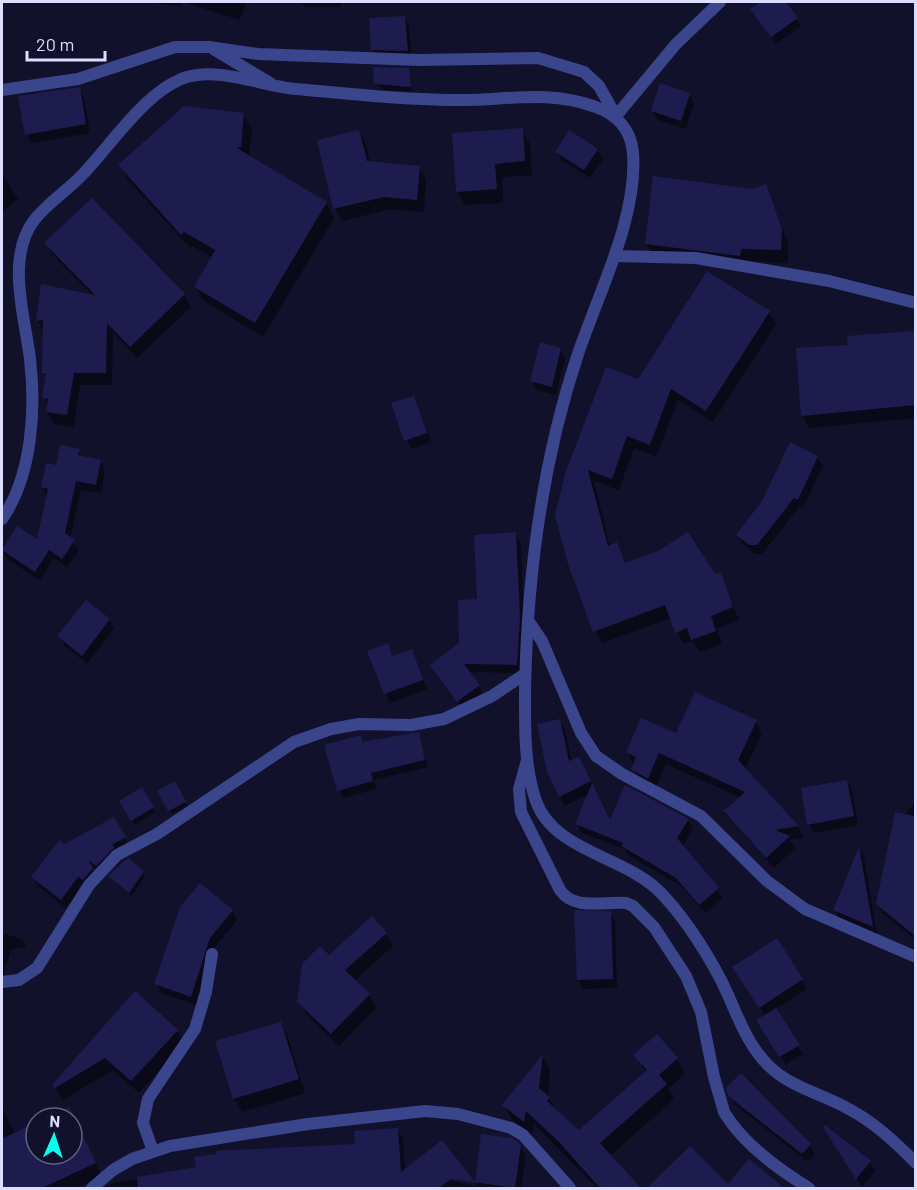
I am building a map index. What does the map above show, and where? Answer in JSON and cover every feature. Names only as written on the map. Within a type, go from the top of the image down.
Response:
[{"type":"street","points":[[616,116],[676,44],[720,2]]},
{"type":"street","points":[[2,90],[78,79],[175,46],[209,47],[258,54],[396,59],[538,58],[584,72],[599,86],[628,133],[633,152],[632,178],[615,255],[558,416],[546,470],[525,674],[527,760],[535,798],[541,812],[558,834],[645,878],[674,907],[719,978],[747,1038],[769,1066],[783,1078],[864,1117],[883,1131],[915,1163]]},
{"type":"street","points":[[209,47],[275,86]]},
{"type":"street","points":[[2,519],[10,508],[21,481],[31,418],[30,359],[22,312],[20,267],[25,235],[31,223],[81,177],[134,118],[179,80],[193,75],[208,75],[275,86],[464,100],[536,95],[579,102],[616,116]]},
{"type":"street","points":[[615,255],[696,258],[829,281],[915,303]]},
{"type":"street","points":[[529,621],[542,641],[581,733],[596,756],[622,774],[701,816],[766,880],[805,909],[915,957]]},
{"type":"street","points":[[2,982],[19,980],[38,968],[89,885],[117,855],[157,834],[294,742],[331,729],[359,724],[411,725],[444,719],[485,700],[525,674]]},
{"type":"street","points":[[527,760],[519,789],[521,812],[560,890],[571,901],[578,903],[626,903],[633,906],[654,927],[680,966],[695,994],[705,1028],[714,1077],[728,1118],[758,1150],[809,1188]]},
{"type":"street","points":[[153,1151],[143,1123],[148,1100],[195,1029],[206,992],[212,954]]},
{"type":"street","points":[[92,1188],[113,1170],[153,1151],[308,1124],[425,1111],[458,1114],[511,1128],[523,1136],[570,1188]]},
{"type":"building","points":[[761,2],[786,2],[798,18],[771,37],[750,9]]},
{"type":"building","points":[[405,16],[408,51],[371,50],[369,18]]},
{"type":"building","points":[[373,67],[409,68],[411,87],[374,84]]},
{"type":"building","points":[[660,83],[690,93],[681,121],[651,111]]},
{"type":"building","points":[[80,87],[86,124],[25,135],[18,96]]},
{"type":"building","points":[[184,106],[244,113],[241,147],[237,148],[327,202],[255,323],[194,287],[215,250],[184,232],[181,235],[118,165]]},
{"type":"building","points":[[523,128],[525,161],[495,164],[497,189],[456,192],[452,133]]},
{"type":"building","points":[[359,130],[367,161],[420,166],[417,200],[384,197],[333,209],[317,140]]},
{"type":"building","points":[[569,130],[598,149],[584,170],[555,152]]},
{"type":"building","points":[[653,176],[752,189],[766,184],[782,229],[781,250],[741,249],[740,256],[645,244]]},
{"type":"building","points":[[92,198],[185,294],[130,347],[107,323],[106,373],[74,373],[67,415],[46,412],[48,399],[42,398],[46,373],[42,373],[43,320],[36,321],[41,284],[95,295],[44,243]]},
{"type":"building","points":[[707,271],[770,311],[706,411],[671,389],[650,445],[627,436],[612,479],[588,470],[608,546],[617,542],[625,563],[658,551],[688,532],[715,574],[721,572],[733,607],[711,616],[716,631],[691,640],[687,628],[675,633],[665,605],[593,632],[568,564],[555,515],[566,471],[606,367],[638,379]]},
{"type":"building","points":[[914,331],[915,405],[801,416],[796,348],[848,345],[847,336]]},
{"type":"building","points":[[540,342],[561,348],[552,387],[530,381]]},
{"type":"building","points":[[414,396],[427,433],[404,441],[391,403]]},
{"type":"building","points":[[790,442],[818,456],[798,500],[794,498],[757,545],[749,545],[736,535],[762,501]]},
{"type":"building","points":[[60,445],[80,449],[78,455],[101,460],[96,485],[76,481],[65,533],[75,540],[62,559],[49,550],[35,572],[2,550],[17,526],[37,539],[48,489],[41,487],[46,463],[56,465]]},
{"type":"building","points":[[516,532],[520,617],[517,665],[464,664],[480,685],[457,702],[430,665],[459,643],[458,600],[477,599],[474,535]]},
{"type":"building","points":[[86,600],[110,619],[82,656],[57,636]]},
{"type":"building","points":[[388,643],[392,656],[412,649],[423,680],[384,694],[367,651]]},
{"type":"building","points":[[695,692],[757,720],[738,760],[799,826],[775,830],[790,836],[766,858],[721,808],[725,810],[745,792],[659,753],[648,779],[631,769],[636,757],[626,752],[641,718],[676,733]]},
{"type":"building","points":[[560,719],[569,761],[579,757],[591,781],[559,797],[547,772],[537,724]]},
{"type":"building","points":[[419,732],[425,760],[371,773],[373,781],[337,791],[324,745],[361,735],[362,742]]},
{"type":"building","points":[[847,780],[854,816],[807,825],[801,788]]},
{"type":"building","points":[[175,781],[186,802],[168,811],[157,791]]},
{"type":"building","points":[[592,783],[610,820],[625,785],[689,819],[677,838],[719,888],[699,905],[676,878],[621,846],[623,843],[575,824]]},
{"type":"building","points":[[142,787],[154,807],[131,821],[119,801]]},
{"type":"building","points":[[895,812],[915,816],[915,936],[876,904]]},
{"type":"building","points":[[114,817],[126,837],[112,845],[115,847],[96,866],[89,860],[93,868],[83,880],[78,877],[61,900],[31,877],[59,840],[65,844]]},
{"type":"building","points":[[859,847],[873,927],[833,910]]},
{"type":"building","points":[[128,858],[144,871],[129,893],[108,876]]},
{"type":"building","points":[[200,883],[233,910],[210,938],[191,997],[154,984],[180,907]]},
{"type":"building","points":[[574,910],[611,911],[613,979],[577,980]]},
{"type":"building","points":[[372,916],[387,933],[345,970],[370,994],[331,1034],[297,1002],[302,964],[320,946],[329,955]]},
{"type":"building","points":[[777,938],[803,979],[759,1008],[732,967]]},
{"type":"building","points":[[135,991],[178,1030],[131,1081],[105,1058],[55,1088],[52,1085]]},
{"type":"building","points":[[776,1008],[800,1045],[779,1057],[756,1020]]},
{"type":"building","points":[[281,1022],[299,1079],[233,1099],[215,1041]]},
{"type":"building","points":[[657,1034],[678,1058],[659,1075],[667,1084],[600,1143],[641,1188],[600,1188],[560,1143],[526,1111],[524,1122],[502,1105],[543,1054],[539,1088],[550,1097],[547,1101],[579,1130],[647,1070],[633,1055]]},
{"type":"building","points":[[741,1073],[811,1144],[802,1154],[728,1096],[726,1088]]},
{"type":"building","points":[[825,1125],[871,1161],[856,1179],[823,1127]]},
{"type":"building","points":[[24,1128],[24,1166],[84,1166],[84,1138],[96,1163],[42,1188],[2,1188],[2,1139]]},
{"type":"building","points":[[398,1128],[401,1172],[442,1140],[475,1182],[481,1134],[512,1138],[521,1145],[515,1188],[451,1179],[439,1188],[138,1188],[137,1177],[196,1167],[194,1157],[216,1154],[216,1151],[355,1144],[354,1131]]},
{"type":"building","points":[[690,1146],[728,1184],[749,1159],[784,1188],[647,1188]]}]
